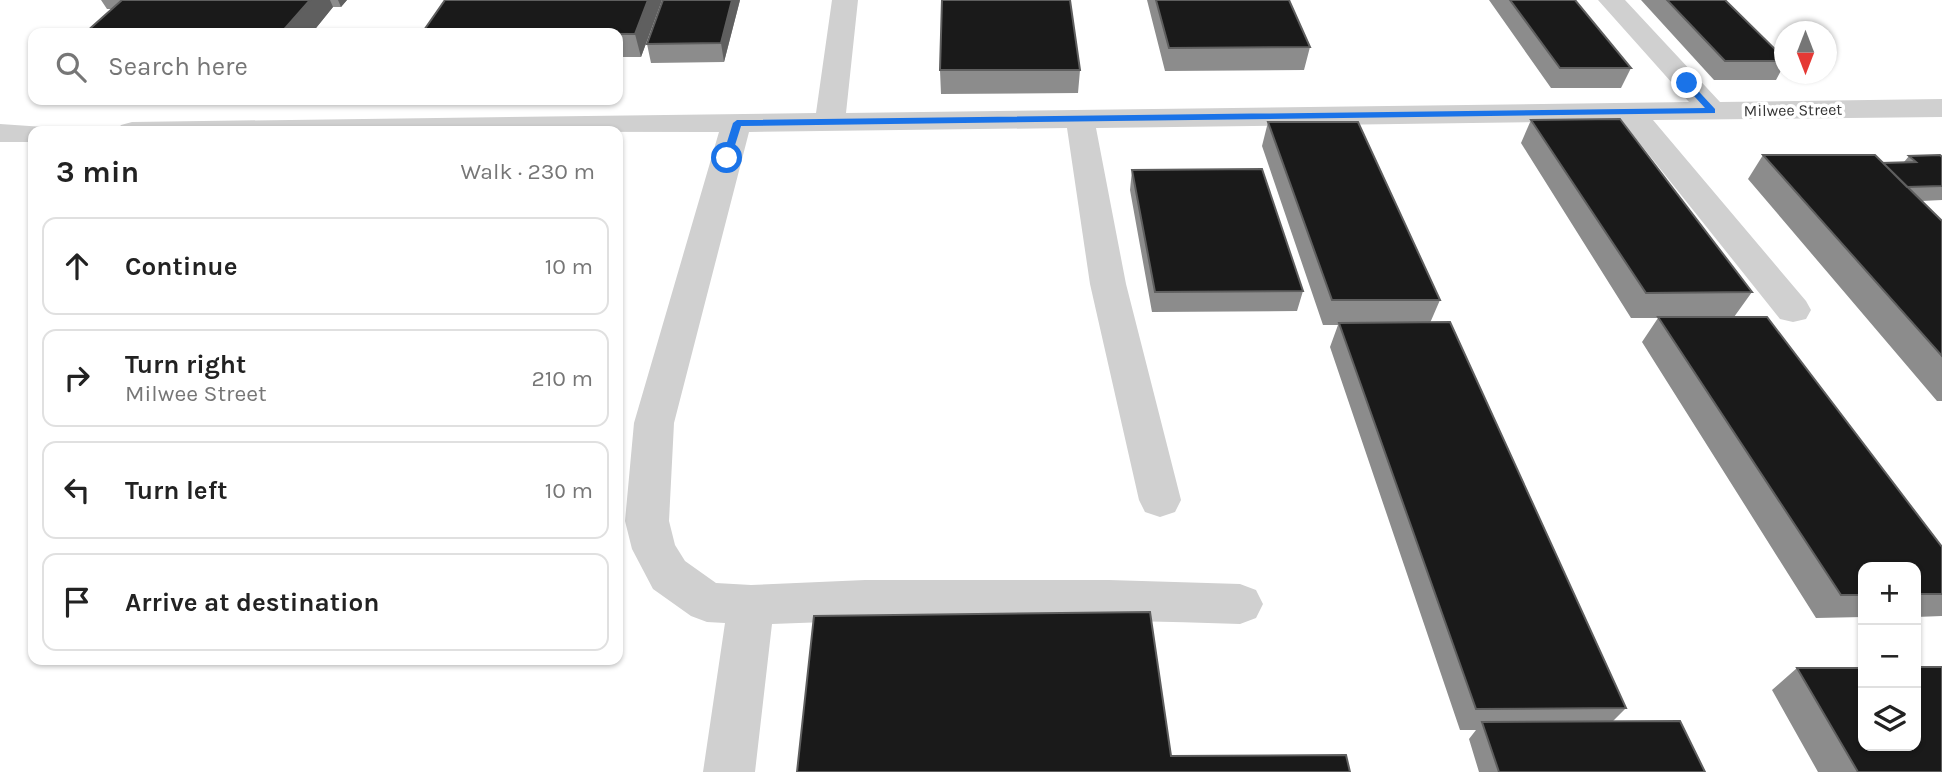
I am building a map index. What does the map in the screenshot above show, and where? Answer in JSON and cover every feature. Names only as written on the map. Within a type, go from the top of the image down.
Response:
[{"type":"street","points":[[830,122],[845,0]]},
{"type":"street","points":[[1611,0],[1712,111]]},
{"type":"street","name":"Milwee Street","points":[[510,126],[1942,108]]},
{"type":"street","points":[[1630,112],[1793,310]]},
{"type":"street","points":[[1080,119],[1108,284],[1160,500]]},
{"type":"street","points":[[737,123],[654,423],[647,521],[654,549],[669,575],[707,602],[751,605],[864,600],[1109,600],[1240,604]]},
{"type":"street","points":[[0,133],[28,132]]},
{"type":"street","points":[[729,772],[751,605]]},
{"type":"building","points":[[122,0],[310,0],[285,28],[91,28]]},
{"type":"building","points":[[445,0],[648,0],[635,34],[623,34],[623,28],[425,28]]},
{"type":"building","points":[[663,0],[732,0],[721,43],[647,44]]},
{"type":"building","points":[[942,0],[1070,0],[1080,70],[940,70]]},
{"type":"building","points":[[1156,0],[1289,0],[1310,47],[1169,48]]},
{"type":"building","points":[[1510,0],[1575,0],[1631,68],[1560,68]]},
{"type":"building","points":[[1667,0],[1725,0],[1774,48],[1774,61],[1725,61]]},
{"type":"building","points":[[1620,119],[1752,292],[1646,293],[1531,120]]},
{"type":"building","points":[[1268,122],[1358,122],[1440,300],[1332,300]]},
{"type":"building","points":[[1763,155],[1875,155],[1942,221],[1942,356]]},
{"type":"building","points":[[1940,155],[1942,186],[1907,187],[1883,163],[1916,162],[1909,156]]},
{"type":"building","points":[[1262,169],[1303,291],[1155,292],[1132,170]]},
{"type":"building","points":[[1658,317],[1767,317],[1942,547],[1942,594],[1921,594],[1921,562],[1858,562],[1858,595],[1841,595]]},
{"type":"building","points":[[1450,322],[1626,708],[1476,709],[1339,323]]},
{"type":"building","points":[[1150,612],[1171,756],[1346,755],[1350,772],[797,772],[814,616]]},
{"type":"building","points":[[1921,667],[1942,667],[1942,772],[1858,772],[1797,668],[1858,668],[1858,751],[1921,751]]},
{"type":"building","points":[[1680,721],[1705,772],[1499,772],[1482,722]]},
{"type":"route","points":[[727,158],[737,123],[1712,111],[1687,83]]}]
